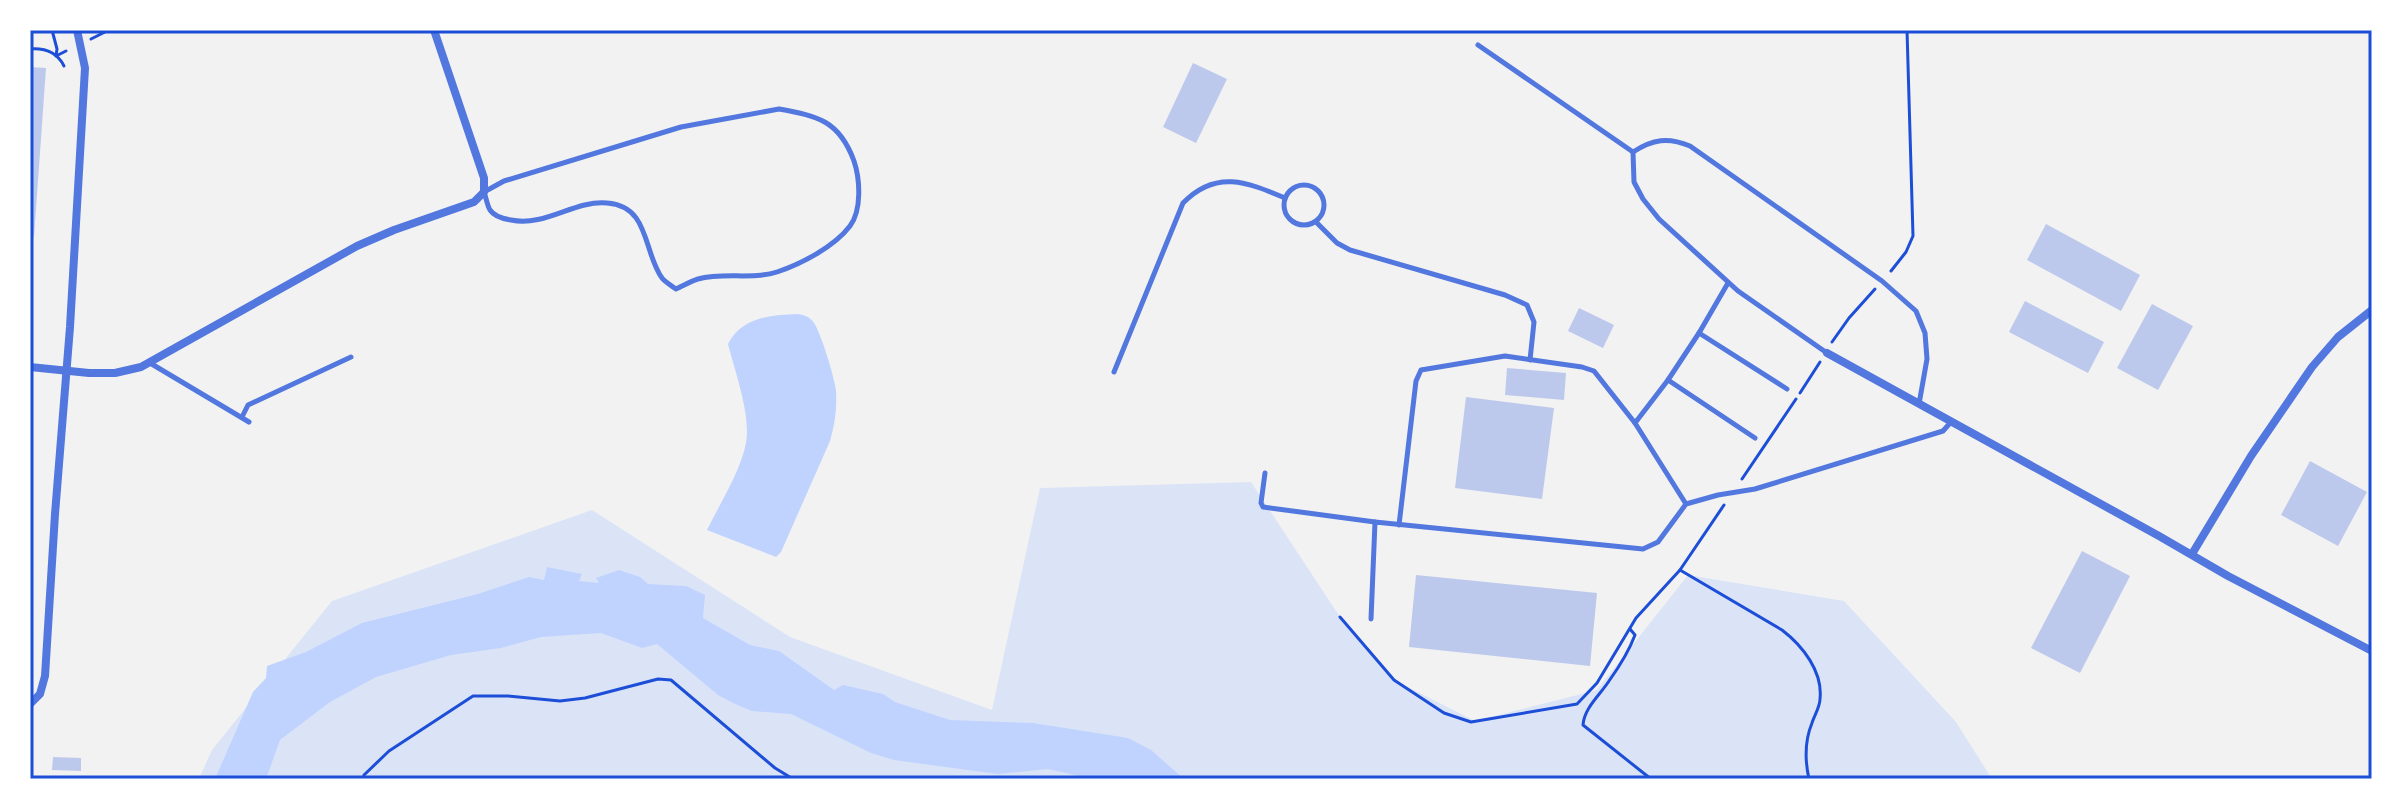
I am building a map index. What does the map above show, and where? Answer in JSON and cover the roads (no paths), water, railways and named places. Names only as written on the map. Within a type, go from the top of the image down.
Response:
[{"type":"street","points":[[30,704],[40,694],[45,676],[70,327],[85,68],[77,30]]},
{"type":"street","points":[[30,367],[89,373],[115,373],[141,367],[357,246],[474,202],[484,192],[484,178],[434,30]]},
{"type":"street","points":[[2192,554],[2251,456],[2312,367],[2338,337],[2372,310]]},
{"type":"street","points":[[1827,353],[2228,576],[2372,651]]},
{"type":"lane","points":[[1478,45],[1633,152]]},
{"type":"lane","points":[[779,109],[826,121],[840,135],[858,173],[855,215],[850,226],[809,258],[777,272],[699,279],[676,289],[662,278],[634,214],[620,206],[606,202],[542,220],[521,222],[503,219],[491,211],[484,192],[504,181],[681,127],[779,109]]},
{"type":"lane","points":[[1633,152],[1658,140],[1675,139],[1690,146],[1882,281],[1916,311],[1925,333],[1927,359],[1919,405]]},
{"type":"lane","points":[[1633,152],[1634,182],[1659,219],[1728,283],[1827,353]]},
{"type":"lane","points":[[1114,372],[1188,197],[1194,191],[1223,182],[1246,182],[1285,198]]},
{"type":"lane","points":[[1301,185],[1315,188],[1324,198],[1324,212],[1316,222],[1303,226],[1291,221],[1284,211],[1285,198],[1301,185]]},
{"type":"lane","points":[[1316,222],[1337,243],[1350,250],[1505,295],[1527,305],[1534,322],[1530,360]]},
{"type":"lane","points":[[1635,423],[1668,380],[1728,283]]},
{"type":"lane","points":[[1699,333],[1787,389]]},
{"type":"lane","points":[[1399,525],[1416,381],[1421,370],[1505,356],[1594,371],[1635,423],[1686,504]]},
{"type":"lane","points":[[242,417],[248,405],[351,357]]},
{"type":"lane","points":[[149,362],[249,422]]},
{"type":"lane","points":[[1668,380],[1755,438]]},
{"type":"lane","points":[[1265,473],[1263,507],[1399,525],[1643,549],[1658,542],[1686,504],[1755,489],[1943,431],[1951,422]]},
{"type":"lane","points":[[1371,619],[1375,522]]},
{"type":"water","points":[[798,314],[811,319],[820,336],[835,385],[836,410],[830,441],[781,552],[776,557],[707,530],[734,477],[746,443],[744,407],[728,344],[741,328],[758,319]]},
{"type":"water","points":[[547,567],[582,574],[579,581],[599,583],[596,578],[619,570],[640,577],[648,584],[686,586],[705,595],[703,618],[750,645],[779,651],[834,690],[843,685],[883,694],[895,702],[950,720],[1033,723],[1128,738],[1151,750],[1184,779],[1092,779],[1048,769],[997,774],[894,760],[871,753],[791,714],[752,711],[735,704],[718,695],[657,644],[642,648],[601,633],[541,637],[501,648],[451,655],[376,677],[330,702],[280,740],[266,779],[215,779],[253,692],[266,678],[267,666],[306,652],[362,623],[478,594],[529,577],[544,580]]}]
